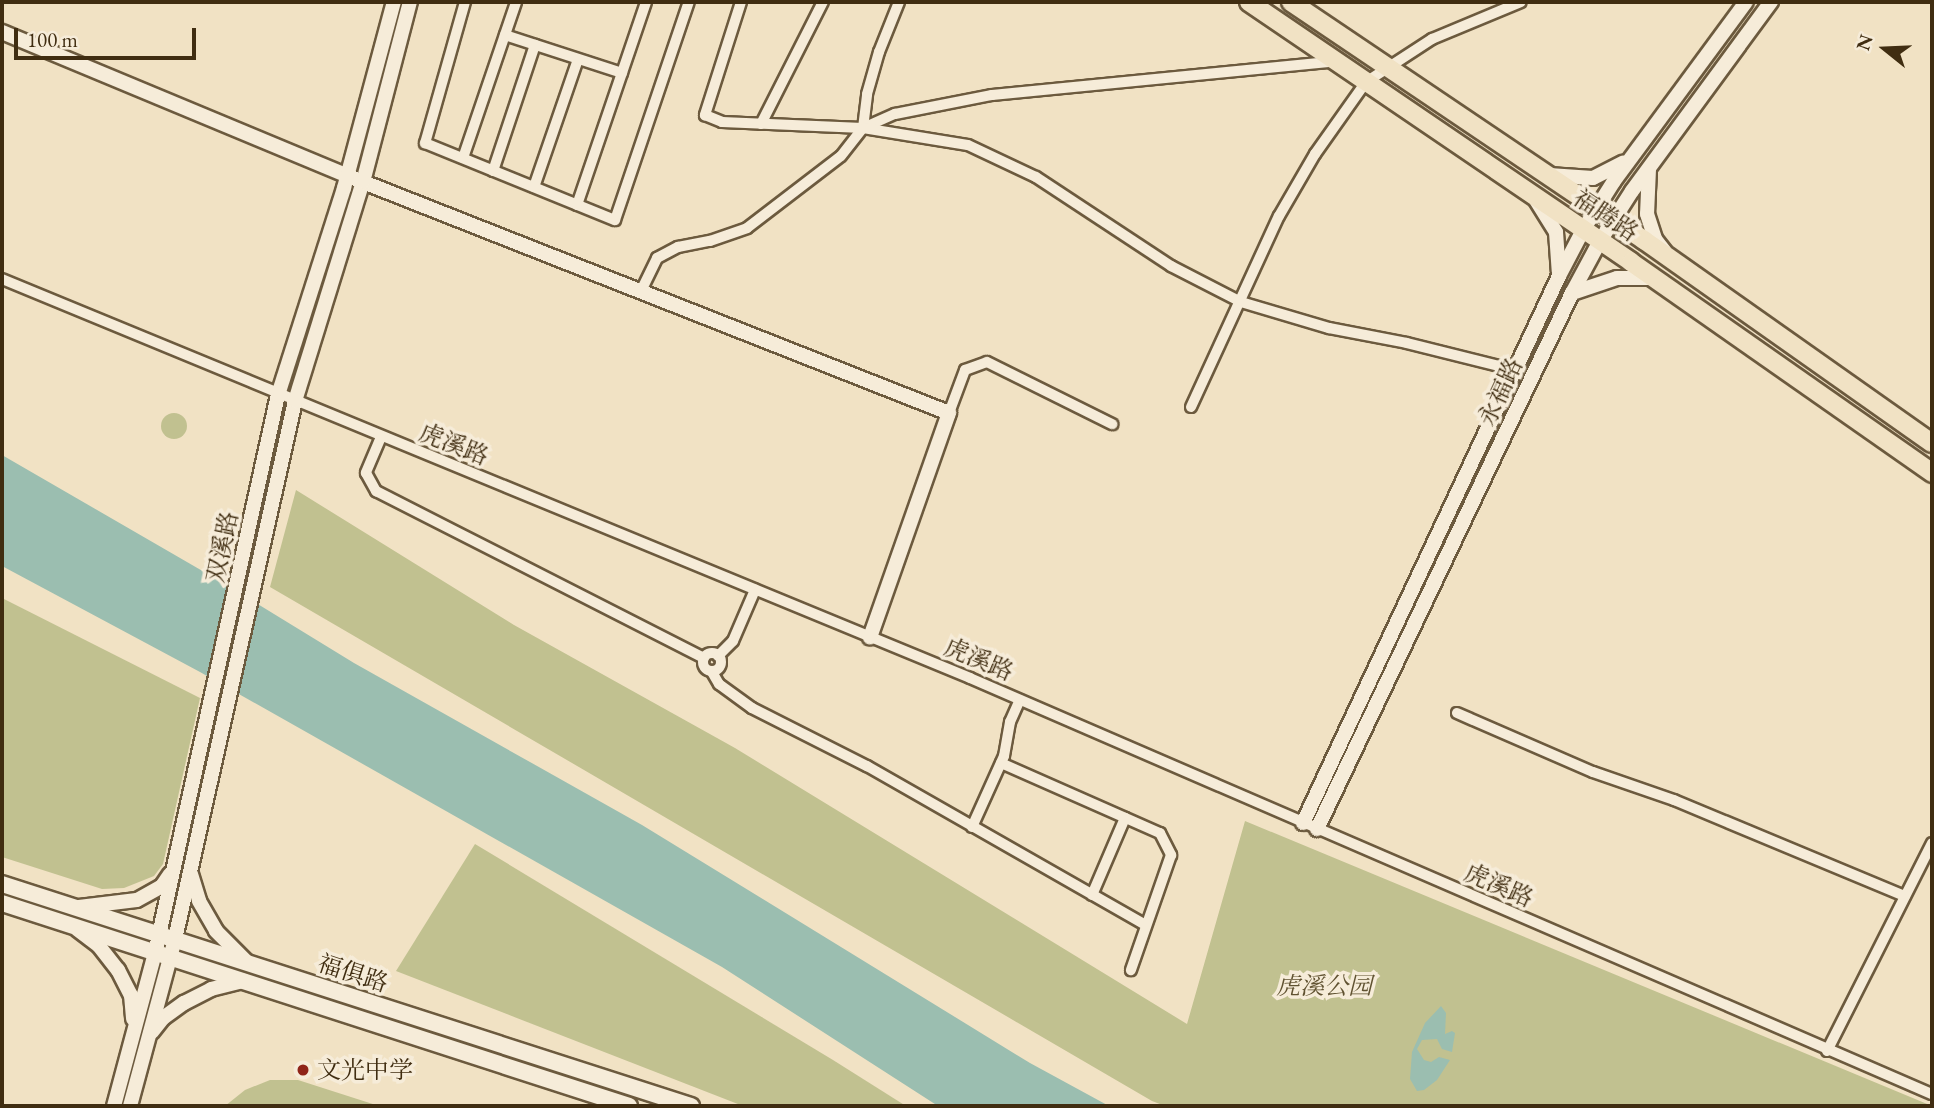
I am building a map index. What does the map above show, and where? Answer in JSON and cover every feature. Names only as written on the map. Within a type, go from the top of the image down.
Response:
[{"type":"main road","name":"福腾路","points":[[1249,2],[1534,195],[1932,473]]},
{"type":"main road","name":"福腾路","points":[[1291,2],[1667,256],[1932,443]]},
{"type":"main road","name":"福俱路","points":[[2,884],[691,1106]]},
{"type":"main road","name":"福俱路","points":[[2,903],[629,1106]]},
{"type":"street","name":"双溪路","points":[[167,937],[173,870],[278,395],[348,176],[394,2]]},
{"type":"street","name":"双溪路","points":[[114,1106],[134,1031],[190,871],[295,401],[363,182],[410,2]]},
{"type":"street","points":[[466,2],[425,143],[615,220],[689,2]]},
{"type":"street","points":[[463,158],[516,2]]},
{"type":"street","points":[[577,205],[646,2]]},
{"type":"street","points":[[741,2],[705,115],[723,122],[863,128],[954,142],[978,149],[1036,177],[1171,266],[1241,302],[1329,328],[1407,343],[1515,370]]},
{"type":"street","points":[[761,124],[823,2]]},
{"type":"street","points":[[641,290],[657,258],[678,247],[710,241],[747,228],[841,156],[863,128],[876,63],[899,2]]},
{"type":"street","points":[[1191,407],[1279,216],[1315,154],[1366,82],[1432,39],[1521,2]]},
{"type":"street","name":"永福路","points":[[1310,826],[1515,370],[1583,230],[1630,159],[1746,2]]},
{"type":"street","name":"永福路","points":[[1310,826],[1600,241],[1649,168],[1771,2]]},
{"type":"street","points":[[2,32],[348,176],[949,413]]},
{"type":"street","points":[[505,35],[622,73]]},
{"type":"street","points":[[493,171],[535,45]]},
{"type":"street","points":[[534,187],[578,59]]},
{"type":"street","points":[[863,128],[895,114],[992,95],[1336,61]]},
{"type":"street","points":[[1547,174],[1592,178],[1630,159]]},
{"type":"street","points":[[1649,168],[1647,214],[1655,239],[1667,256]]},
{"type":"street","points":[[1534,195],[1556,232],[1559,276]]},
{"type":"street","points":[[1572,293],[1617,278],[1653,278]]},
{"type":"street","name":"虎溪路","points":[[2,279],[1020,700],[1827,1051],[1932,1094]]},
{"type":"street","points":[[870,637],[965,370],[987,362],[1112,424]]},
{"type":"street","points":[[382,437],[366,473],[376,491],[704,658]]},
{"type":"street","points":[[718,656],[733,641],[755,590]]},
{"type":"street","points":[[718,656],[709,653],[704,658],[704,668],[712,671],[719,684],[752,708],[867,766],[1146,925]]},
{"type":"street","points":[[712,671],[720,667],[718,656]]},
{"type":"street","points":[[972,827],[1001,764],[1010,722],[1020,700]]},
{"type":"street","points":[[1457,713],[1593,772],[1674,800],[1905,896]]},
{"type":"street","points":[[1001,764],[1160,833],[1171,855],[1130,970]]},
{"type":"street","points":[[1092,895],[1125,818]]},
{"type":"street","points":[[1827,1051],[1932,843]]},
{"type":"street","points":[[79,907],[136,900],[162,886],[173,870]]},
{"type":"street","points":[[190,871],[199,901],[216,931],[247,962]]},
{"type":"street","points":[[72,924],[99,946],[118,970],[131,995],[134,1031]]},
{"type":"street","name":"双溪路","points":[[130,1106],[149,1036],[162,955]]},
{"type":"street","points":[[149,1036],[163,1018],[184,1003],[211,989],[244,981]]},
{"type":"green space","points":[[174,413],[183,417],[187,426],[183,435],[174,439],[165,435],[161,426],[165,417]]},
{"type":"green space","name":"虎溪公园","points":[[296,490],[514,625],[735,748],[1187,1024],[1245,821],[1932,1106],[1165,1106],[1152,1101],[270,587]]},
{"type":"green space","points":[[2,598],[200,698],[163,864],[154,876],[124,888],[102,889],[2,857]]},
{"type":"green space","points":[[475,844],[906,1106],[743,1106],[396,971]]},
{"type":"green space","points":[[270,1080],[298,1080],[379,1106],[225,1106],[245,1090]]},
{"type":"shaded area","points":[[2,455],[225,584],[354,663],[642,825],[1030,1063],[1109,1106],[938,1106],[722,967],[200,672],[2,566]]},
{"type":"shaded area","points":[[1441,1006],[1446,1013],[1445,1034],[1452,1031],[1455,1033],[1452,1052],[1442,1049],[1437,1039],[1422,1040],[1417,1049],[1424,1060],[1431,1062],[1439,1057],[1450,1060],[1437,1080],[1424,1090],[1417,1091],[1410,1079],[1412,1052],[1425,1023]]},
{"type":"place","name":"文光中学","points":[[303,1070]]}]
